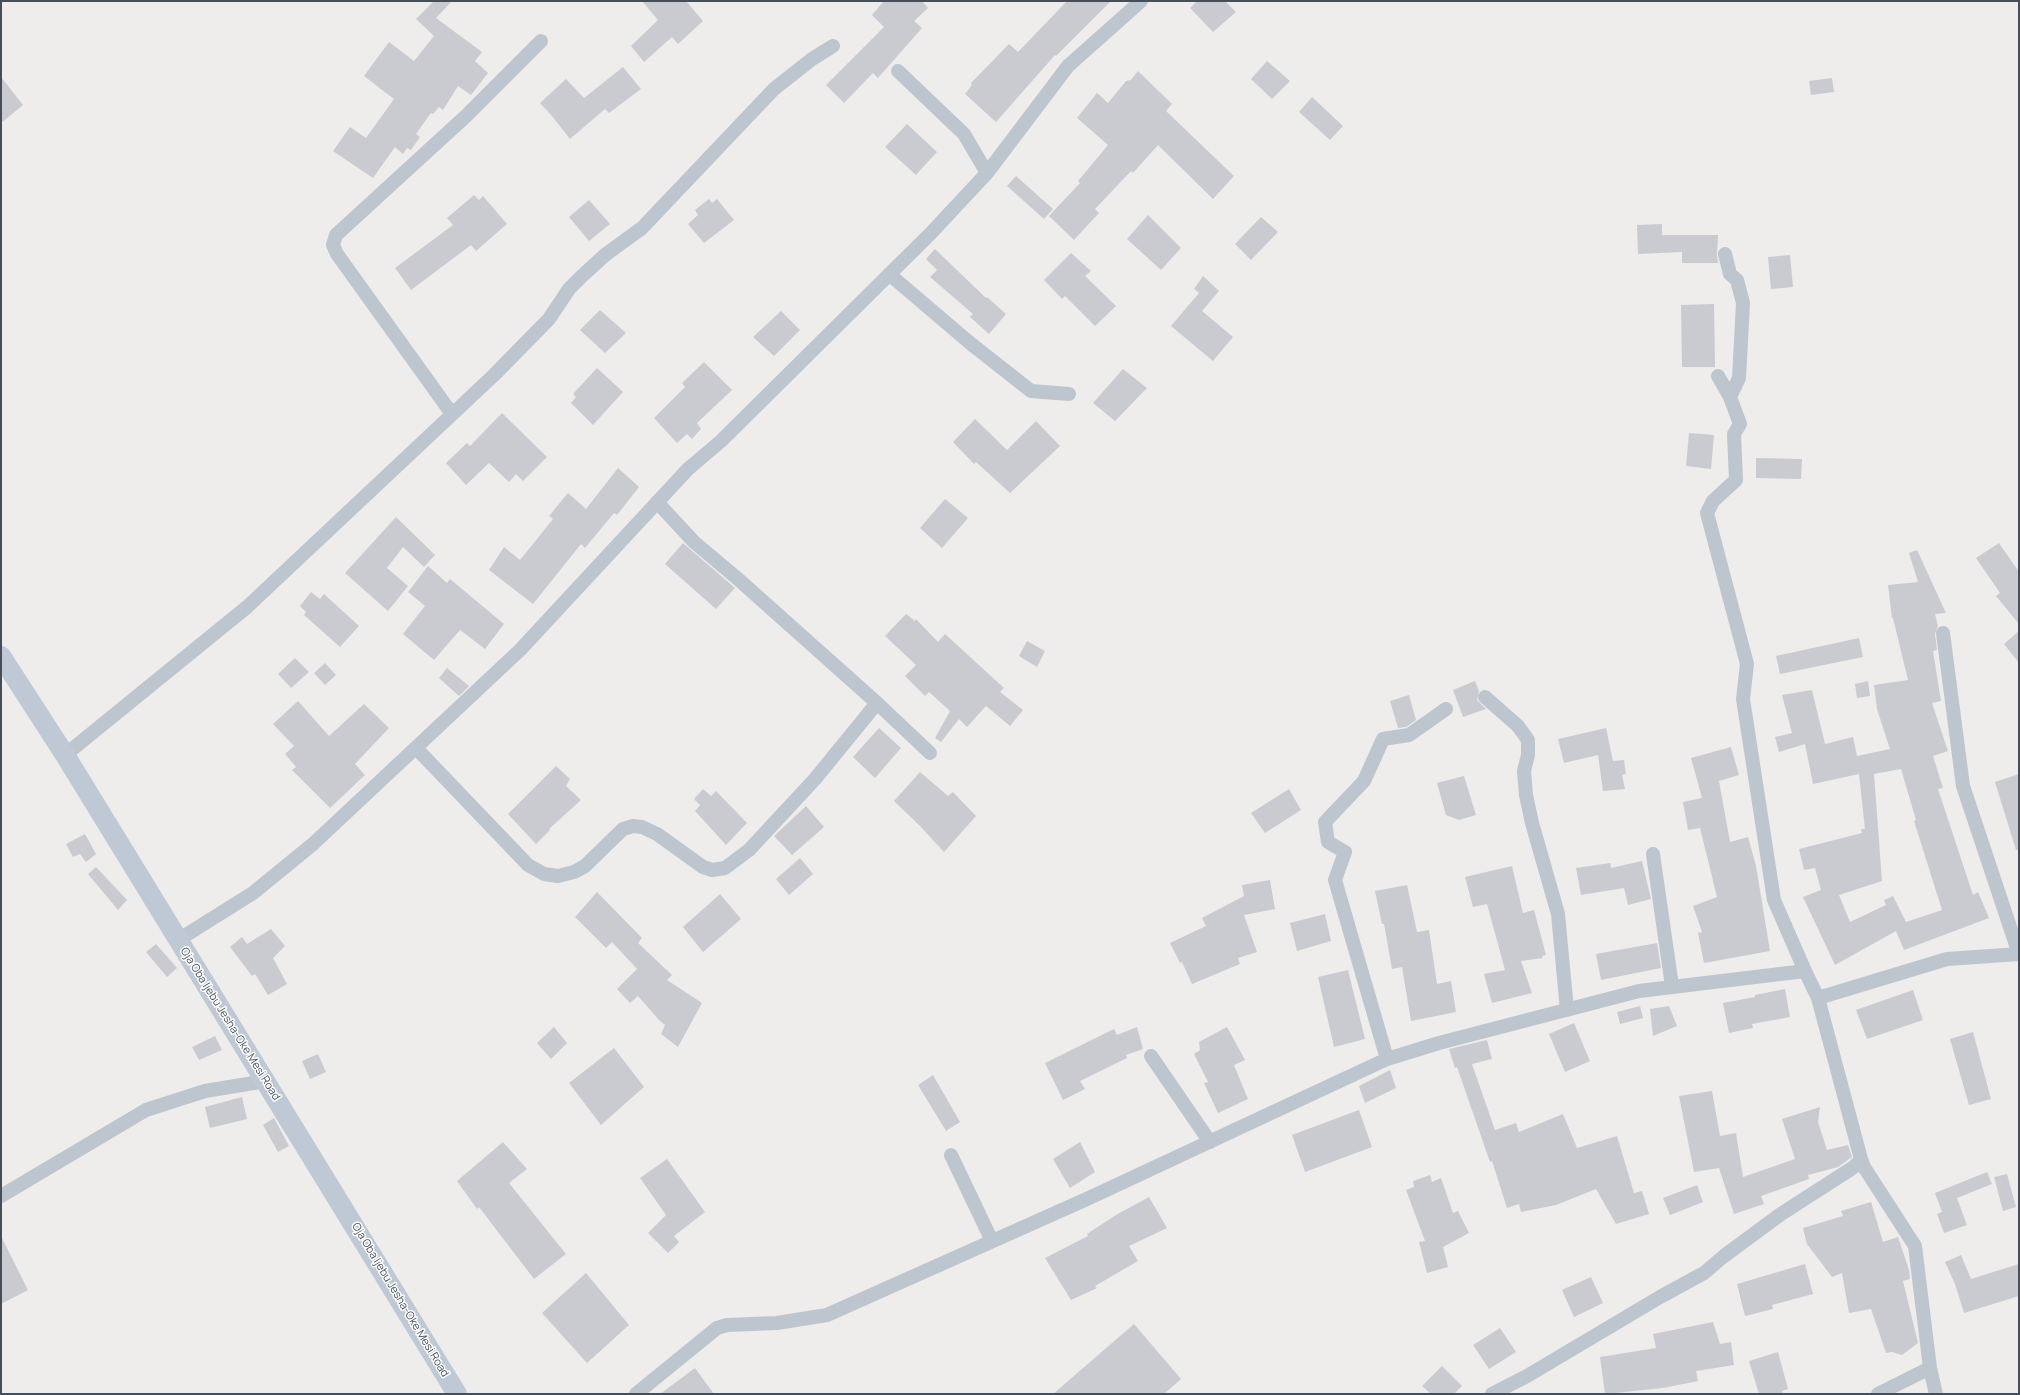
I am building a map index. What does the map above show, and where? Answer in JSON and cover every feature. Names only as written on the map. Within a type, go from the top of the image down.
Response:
[{"type":"main road","name":"Oja Oba Ijebu Jesha-Oke Mesi Road","points":[[1,656],[65,755],[457,1394]]},
{"type":"street","points":[[178,940],[253,893],[313,844],[520,650],[688,469],[721,442],[931,232],[987,173],[1068,66],[1141,1]]},
{"type":"street","points":[[452,414],[337,254],[333,245],[336,235],[466,116],[541,41]]},
{"type":"street","points":[[65,755],[247,607],[494,375],[549,318],[569,289],[605,255],[642,228],[774,89],[812,59],[833,46]]},
{"type":"street","points":[[898,71],[964,134],[987,173]]},
{"type":"street","points":[[1725,254],[1730,274],[1737,280],[1742,303],[1739,378],[1730,397]]},
{"type":"street","points":[[889,274],[970,343],[1031,391],[1069,394]]},
{"type":"street","points":[[1718,376],[1730,397],[1740,424],[1734,434],[1736,480],[1713,501],[1707,513],[1747,664],[1743,699],[1774,900],[1804,971],[1818,998],[1864,1167],[1915,1246],[1930,1368],[1936,1394]]},
{"type":"street","points":[[657,502],[694,542],[738,579],[877,703],[930,753]]},
{"type":"street","points":[[1818,998],[1947,959],[2019,954],[1963,786],[1943,633]]},
{"type":"street","points":[[1485,697],[1518,726],[1528,740],[1528,755],[1524,770],[1526,795],[1532,823],[1558,914],[1567,1010]]},
{"type":"street","points":[[416,748],[528,865],[544,874],[558,876],[574,872],[585,866],[623,830],[633,826],[642,827],[657,834],[704,867],[712,870],[725,868],[749,850],[815,779],[877,703]]},
{"type":"street","points":[[1387,1059],[1335,880],[1345,852],[1328,842],[1325,822],[1364,781],[1383,739],[1409,735],[1446,709]]},
{"type":"street","points":[[1653,854],[1672,986]]},
{"type":"street","points":[[636,1394],[717,1328],[727,1325],[777,1324],[827,1315],[1210,1142],[1387,1059],[1439,1042],[1639,992],[1672,986],[1804,971]]},
{"type":"street","points":[[1151,1056],[1210,1142]]},
{"type":"street","points":[[1,1196],[146,1110],[206,1092],[266,1081]]},
{"type":"street","points":[[951,1155],[992,1241]]},
{"type":"street","points":[[1492,1394],[1527,1376],[1660,1296],[1704,1273],[1724,1256],[1781,1214],[1854,1167],[1861,1159]]},
{"type":"street","points":[[1878,1394],[1930,1368]]},
{"type":"building","points":[[434,1],[452,1],[436,18],[482,52],[475,61],[488,73],[471,95],[458,86],[443,110],[439,107],[433,114],[431,113],[416,134],[420,137],[411,150],[407,148],[403,154],[395,147],[373,178],[333,151],[350,127],[366,138],[394,99],[364,76],[389,42],[414,61],[434,36],[416,19]]},
{"type":"building","points":[[642,1],[686,1],[703,21],[678,44],[672,37],[644,62],[631,46],[658,20]]},
{"type":"building","points":[[884,1],[922,1],[928,8],[914,21],[922,28],[878,78],[873,73],[844,103],[826,85],[884,27],[872,15]]},
{"type":"building","points":[[1067,1],[1111,1],[1056,56],[1055,55],[996,122],[965,94],[972,85],[971,83],[1009,44],[1018,52]]},
{"type":"building","points":[[1197,1],[1225,1],[1236,12],[1213,32],[1190,8]]},
{"type":"building","points":[[1267,61],[1290,81],[1272,99],[1251,79]]},
{"type":"building","points":[[623,67],[641,89],[609,113],[605,109],[570,139],[540,103],[566,79],[584,98]]},
{"type":"building","points":[[1138,71],[1172,104],[1166,111],[1234,176],[1213,199],[1158,145],[1133,173],[1131,171],[1095,209],[1099,213],[1074,240],[1049,216],[1080,183],[1078,181],[1108,145],[1077,118],[1097,93],[1108,103],[1126,81],[1131,80]]},
{"type":"building","points":[[1,77],[23,105],[1,123]]},
{"type":"building","points":[[1832,78],[1834,92],[1811,95],[1809,81]]},
{"type":"building","points":[[1312,97],[1343,126],[1330,140],[1299,112]]},
{"type":"building","points":[[907,124],[937,152],[916,175],[885,147]]},
{"type":"building","points":[[1016,176],[1053,209],[1044,219],[1007,186]]},
{"type":"building","points":[[474,195],[479,200],[483,196],[507,224],[476,251],[471,245],[411,290],[395,268],[453,225],[447,218]]},
{"type":"building","points":[[709,199],[712,203],[717,199],[734,220],[704,243],[688,224],[698,215],[695,210]]},
{"type":"building","points":[[589,200],[610,224],[589,241],[569,217]]},
{"type":"building","points":[[1148,215],[1181,248],[1161,270],[1127,239]]},
{"type":"building","points":[[1261,217],[1278,232],[1251,260],[1235,244]]},
{"type":"building","points":[[1662,224],[1662,235],[1718,235],[1718,263],[1682,263],[1682,252],[1638,254],[1637,225]]},
{"type":"building","points":[[935,249],[986,298],[987,297],[1006,314],[989,334],[970,317],[973,314],[930,277],[937,270],[926,259]]},
{"type":"building","points":[[1071,253],[1091,271],[1085,276],[1116,306],[1095,326],[1065,296],[1062,299],[1044,280]]},
{"type":"building","points":[[1790,255],[1793,287],[1771,289],[1768,257]]},
{"type":"building","points":[[1203,276],[1219,291],[1202,311],[1233,337],[1213,361],[1171,326],[1199,293],[1194,289]]},
{"type":"building","points":[[1714,304],[1715,367],[1682,367],[1681,305]]},
{"type":"building","points":[[600,310],[626,333],[605,353],[580,330]]},
{"type":"building","points":[[781,311],[800,330],[774,356],[753,337]]},
{"type":"building","points":[[704,362],[732,390],[697,423],[701,429],[692,439],[687,434],[677,443],[654,418],[685,387],[682,383]]},
{"type":"building","points":[[597,368],[623,392],[593,425],[571,403],[576,397],[573,394]]},
{"type":"building","points":[[1123,369],[1147,388],[1115,421],[1093,403]]},
{"type":"building","points":[[502,413],[547,457],[523,481],[516,474],[509,482],[489,463],[466,485],[446,463],[467,443],[470,446]]},
{"type":"building","points":[[975,419],[1007,450],[1036,421],[1060,446],[1010,493],[976,462],[974,464],[953,442]]},
{"type":"building","points":[[1689,433],[1714,435],[1711,469],[1686,466]]},
{"type":"building","points":[[1756,458],[1802,459],[1801,479],[1756,478]]},
{"type":"building","points":[[618,468],[639,487],[617,515],[614,513],[585,548],[581,544],[533,604],[489,570],[504,547],[520,560],[553,519],[549,516],[568,493],[586,509]]},
{"type":"building","points":[[945,499],[968,518],[942,548],[920,528]]},
{"type":"building","points":[[396,517],[435,555],[424,567],[403,547],[387,568],[408,586],[388,611],[345,573]]},
{"type":"building","points":[[683,543],[735,588],[716,609],[665,564]]},
{"type":"building","points":[[1999,543],[2019,572],[2019,624],[1996,596],[2000,593],[1976,558]]},
{"type":"building","points":[[1917,550],[1946,613],[1935,614],[1938,626],[1935,634],[1937,650],[1933,651],[1941,701],[1932,703],[1948,751],[1933,756],[1943,788],[1938,789],[1973,895],[1978,892],[1989,918],[1904,950],[1896,931],[1835,965],[1803,897],[1821,890],[1815,868],[1804,870],[1799,849],[1862,833],[1861,829],[1865,829],[1859,774],[1813,784],[1805,744],[1779,752],[1775,737],[1792,733],[1782,695],[1812,690],[1825,744],[1853,737],[1857,756],[1890,749],[1877,709],[1874,685],[1908,680],[1892,618],[1888,585],[1918,582],[1909,553]],"holes":[[[1901,769],[1916,820],[1914,821],[1942,910],[1906,922],[1893,896],[1884,900],[1886,905],[1850,922],[1839,895],[1882,881],[1874,774]]]},
{"type":"building","points":[[428,566],[447,583],[450,579],[504,624],[485,649],[460,630],[434,660],[403,634],[425,606],[408,592]]},
{"type":"building","points":[[311,592],[320,599],[324,594],[359,626],[340,647],[304,615],[306,612],[300,606]]},
{"type":"building","points":[[906,614],[915,621],[916,619],[938,642],[945,634],[1004,688],[1000,692],[1023,710],[1010,726],[986,706],[967,727],[959,719],[941,742],[935,738],[950,711],[929,692],[925,696],[905,676],[916,665],[885,636]]},
{"type":"building","points":[[2019,631],[2019,663],[2004,644]]},
{"type":"building","points":[[1859,638],[1863,657],[1780,674],[1776,656]]},
{"type":"building","points":[[1027,641],[1045,651],[1037,667],[1019,656]]},
{"type":"building","points":[[295,658],[309,672],[291,688],[278,674]]},
{"type":"building","points":[[325,663],[336,675],[325,685],[314,673]]},
{"type":"building","points":[[447,668],[469,686],[459,696],[439,678]]},
{"type":"building","points":[[1475,681],[1479,691],[1477,700],[1486,709],[1463,717],[1453,690]]},
{"type":"building","points":[[1868,681],[1870,696],[1857,698],[1855,684]]},
{"type":"building","points":[[1409,695],[1416,720],[1406,727],[1398,728],[1390,701]]},
{"type":"building","points":[[298,701],[329,736],[364,704],[389,728],[355,764],[365,775],[330,808],[292,770],[296,767],[285,754],[294,746],[273,724]]},
{"type":"building","points":[[879,728],[901,748],[875,778],[853,757]]},
{"type":"building","points":[[1606,728],[1613,761],[1624,760],[1626,774],[1622,775],[1625,789],[1603,791],[1598,755],[1564,763],[1558,739]]},
{"type":"building","points":[[1731,747],[1739,775],[1719,781],[1730,842],[1748,837],[1756,866],[1770,951],[1704,963],[1698,933],[1702,932],[1693,906],[1717,897],[1700,828],[1688,830],[1683,802],[1702,798],[1691,758]]},
{"type":"building","points":[[556,766],[570,779],[566,786],[581,800],[549,829],[550,830],[536,844],[508,814]]},
{"type":"building","points":[[920,772],[948,796],[953,792],[976,816],[944,852],[894,801]]},
{"type":"building","points":[[2019,774],[2019,849],[2016,850],[1995,782]]},
{"type":"building","points":[[1464,776],[1476,815],[1459,820],[1446,815],[1437,783]]},
{"type":"building","points":[[703,789],[711,796],[716,791],[747,823],[726,845],[695,811],[700,805],[694,799]]},
{"type":"building","points":[[1289,789],[1301,810],[1265,833],[1251,813]]},
{"type":"building","points":[[806,806],[824,827],[792,855],[774,836]]},
{"type":"building","points":[[85,834],[96,854],[86,862],[80,854],[73,857],[66,844]]},
{"type":"building","points":[[800,858],[813,874],[789,895],[776,879]]},
{"type":"building","points":[[1642,861],[1651,899],[1628,905],[1624,888],[1581,895],[1576,868],[1610,863],[1611,868]]},
{"type":"building","points":[[1512,866],[1523,913],[1534,910],[1546,955],[1542,956],[1543,958],[1521,961],[1532,993],[1492,1003],[1484,974],[1505,970],[1487,904],[1473,907],[1465,877]]},
{"type":"building","points":[[96,867],[127,900],[118,910],[88,874]]},
{"type":"building","points":[[1270,880],[1275,909],[1244,915],[1257,952],[1238,958],[1240,964],[1192,984],[1182,962],[1180,963],[1170,943],[1206,926],[1202,918],[1244,896],[1242,885]]},
{"type":"building","points":[[1407,885],[1417,932],[1429,930],[1437,984],[1451,981],[1456,1012],[1411,1021],[1402,967],[1392,969],[1384,924],[1382,924],[1375,891]]},
{"type":"building","points":[[597,892],[642,938],[638,943],[672,975],[667,980],[702,1003],[678,1047],[661,1034],[665,1025],[638,996],[630,1003],[617,989],[637,969],[612,942],[606,948],[575,917]]},
{"type":"building","points":[[720,894],[741,919],[703,952],[683,927]]},
{"type":"building","points":[[1325,914],[1331,941],[1297,951],[1290,923]]},
{"type":"building","points":[[271,929],[285,946],[273,958],[287,984],[268,995],[255,974],[252,976],[230,947],[242,937],[247,944]]},
{"type":"building","points":[[1657,943],[1661,968],[1601,980],[1596,954]]},
{"type":"building","points":[[156,944],[177,968],[167,977],[146,952]]},
{"type":"building","points":[[1348,970],[1365,1039],[1334,1047],[1318,977]]},
{"type":"building","points":[[1785,989],[1790,1017],[1752,1024],[1753,1028],[1729,1033],[1723,1003]]},
{"type":"building","points":[[1913,990],[1923,1020],[1867,1039],[1856,1010]]},
{"type":"building","points":[[1640,1006],[1643,1018],[1620,1024],[1617,1012]]},
{"type":"building","points":[[1669,1006],[1677,1026],[1653,1036],[1650,1009]]},
{"type":"building","points":[[1574,1023],[1590,1061],[1565,1072],[1549,1034]]},
{"type":"building","points":[[554,1027],[567,1043],[551,1059],[537,1043]]},
{"type":"building","points":[[1137,1027],[1143,1049],[1126,1055],[1127,1058],[1080,1081],[1085,1089],[1063,1100],[1045,1063],[1114,1029],[1117,1035]]},
{"type":"building","points":[[1227,1027],[1245,1060],[1234,1065],[1248,1099],[1218,1113],[1204,1083],[1208,1082],[1194,1054],[1200,1050],[1199,1042]]},
{"type":"building","points":[[1973,1032],[1991,1099],[1969,1105],[1950,1039]]},
{"type":"building","points":[[215,1036],[222,1050],[199,1060],[192,1047]]},
{"type":"building","points":[[1487,1040],[1492,1059],[1472,1064],[1495,1130],[1516,1123],[1519,1132],[1563,1114],[1577,1148],[1617,1136],[1634,1193],[1642,1191],[1649,1214],[1616,1224],[1596,1189],[1556,1205],[1521,1212],[1519,1204],[1507,1208],[1492,1161],[1490,1162],[1457,1067],[1455,1068],[1449,1049]]},
{"type":"building","points":[[614,1048],[644,1087],[601,1125],[569,1083]]},
{"type":"building","points":[[318,1054],[326,1072],[310,1079],[302,1061]]},
{"type":"building","points":[[1390,1070],[1396,1088],[1365,1103],[1359,1086]]},
{"type":"building","points":[[933,1075],[960,1122],[946,1131],[918,1085]]},
{"type":"building","points":[[1712,1091],[1720,1136],[1736,1133],[1743,1177],[1795,1159],[1782,1119],[1820,1107],[1818,1122],[1827,1150],[1848,1145],[1852,1157],[1838,1167],[1808,1175],[1809,1179],[1761,1196],[1764,1204],[1734,1214],[1719,1168],[1694,1172],[1679,1096]]},
{"type":"building","points":[[242,1097],[247,1119],[210,1128],[205,1107]]},
{"type":"building","points":[[1359,1110],[1372,1147],[1305,1172],[1292,1135]]},
{"type":"building","points":[[274,1118],[289,1146],[278,1152],[263,1125]]},
{"type":"building","points":[[503,1142],[527,1169],[509,1183],[566,1254],[534,1279],[479,1207],[477,1209],[457,1181]]},
{"type":"building","points":[[1080,1142],[1095,1172],[1070,1188],[1053,1159]]},
{"type":"building","points":[[667,1159],[705,1212],[674,1236],[679,1242],[668,1253],[648,1233],[666,1215],[640,1178]]},
{"type":"building","points":[[1987,1172],[1992,1184],[1957,1198],[1967,1225],[1944,1233],[1937,1214],[1942,1212],[1935,1193]]},
{"type":"building","points":[[2007,1174],[2016,1207],[2003,1211],[1994,1177]]},
{"type":"building","points":[[1430,1175],[1432,1182],[1441,1178],[1453,1213],[1458,1211],[1469,1233],[1443,1247],[1448,1267],[1427,1273],[1419,1242],[1425,1241],[1406,1190],[1414,1187],[1413,1181]]},
{"type":"building","points":[[1697,1185],[1703,1202],[1670,1215],[1663,1198]]},
{"type":"building","points":[[1149,1197],[1167,1228],[1129,1246],[1138,1261],[1095,1286],[1097,1288],[1071,1300],[1045,1258],[1088,1236],[1087,1234],[1116,1215]]},
{"type":"building","points":[[1871,1202],[1883,1242],[1898,1237],[1909,1270],[1910,1279],[1903,1281],[1918,1343],[1902,1355],[1892,1352],[1886,1353],[1871,1309],[1849,1313],[1842,1273],[1832,1277],[1807,1244],[1803,1228],[1843,1216],[1841,1211]]},
{"type":"building","points":[[1,1236],[28,1290],[1,1304]]},
{"type":"building","points":[[1961,1255],[1971,1279],[2019,1264],[2019,1296],[1964,1313],[1955,1284],[1945,1262]]},
{"type":"building","points":[[1805,1264],[1813,1294],[1772,1305],[1773,1309],[1745,1316],[1737,1284]]},
{"type":"building","points":[[586,1273],[629,1325],[587,1363],[542,1313]]},
{"type":"building","points":[[1591,1277],[1603,1303],[1574,1317],[1562,1290]]},
{"type":"building","points":[[1713,1322],[1720,1344],[1731,1342],[1734,1365],[1696,1371],[1698,1381],[1663,1388],[1605,1394],[1600,1357],[1656,1348],[1653,1334]]},
{"type":"building","points":[[1134,1324],[1181,1379],[1164,1394],[1053,1394]]},
{"type":"building","points":[[1500,1328],[1516,1352],[1489,1369],[1473,1345]]},
{"type":"building","points":[[1778,1352],[1788,1389],[1782,1391],[1783,1394],[1759,1394],[1749,1361]]},
{"type":"building","points":[[1442,1366],[1462,1386],[1454,1394],[1431,1394],[1422,1386]]},
{"type":"building","points":[[695,1368],[714,1394],[660,1394]]}]
